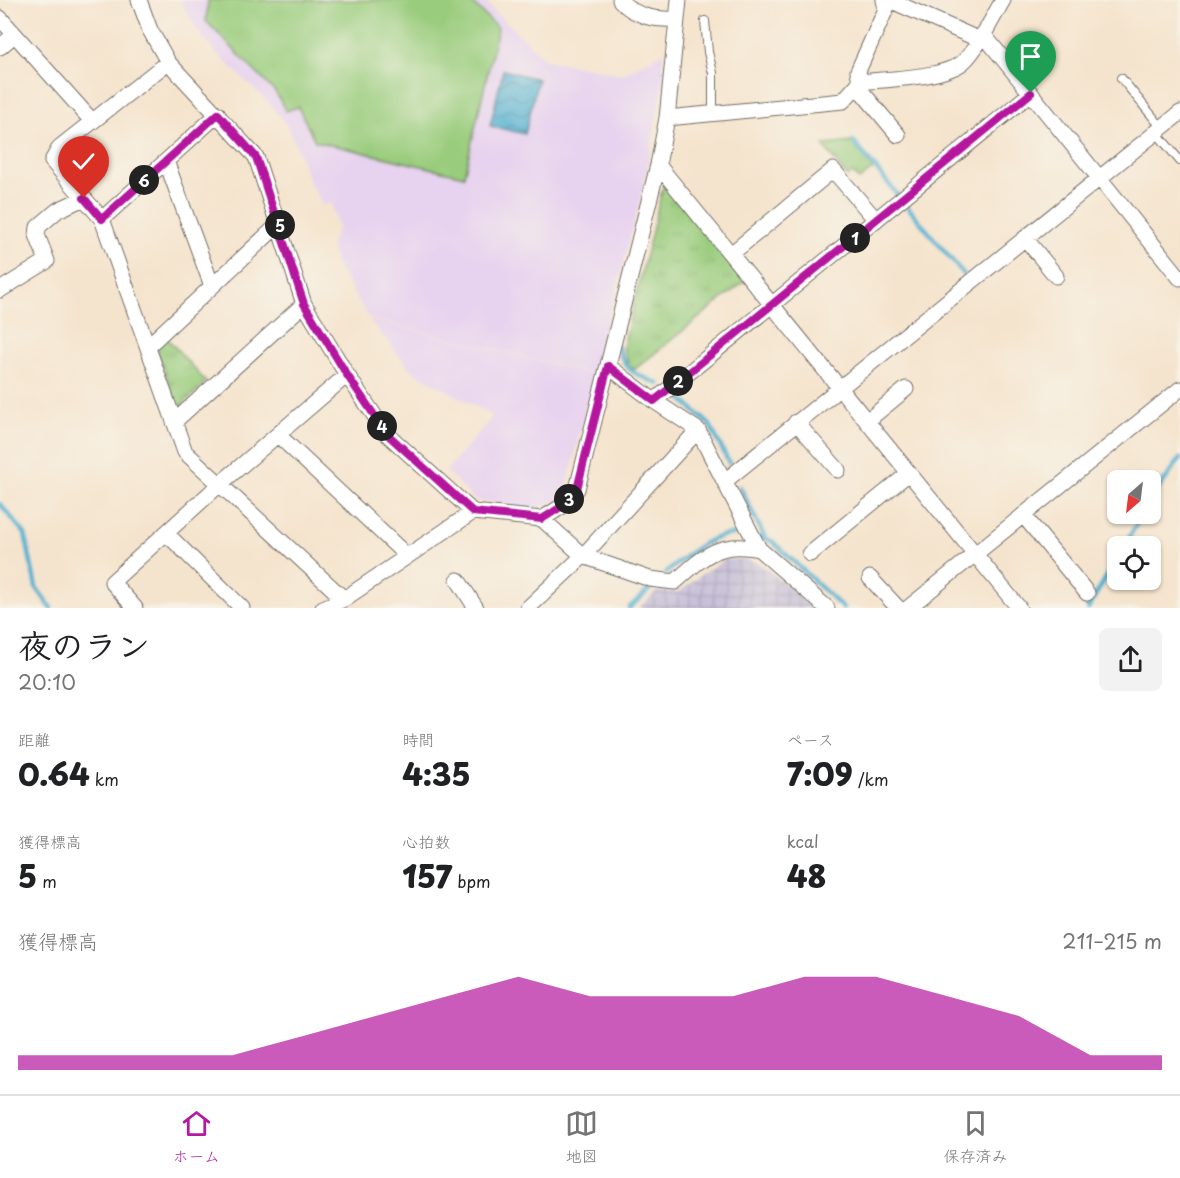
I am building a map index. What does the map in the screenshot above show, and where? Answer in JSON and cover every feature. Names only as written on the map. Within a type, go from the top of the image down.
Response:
[{"type":"street","points":[[139,0],[150,30],[168,62],[256,157],[304,304],[347,375],[387,434],[473,512],[542,519],[583,556],[650,579],[668,582],[675,582],[700,560],[718,549],[738,546],[759,549]]},
{"type":"street","points":[[620,0],[640,15],[663,20],[677,19]]},
{"type":"street","points":[[542,519],[564,505],[577,489],[658,165],[667,118],[679,0]]},
{"type":"street","points":[[898,135],[859,84],[858,71],[886,9],[884,0],[982,37],[1031,93],[1180,278]]},
{"type":"street","points":[[667,118],[843,101],[859,84],[951,69],[964,62],[982,37],[1003,0]]},
{"type":"street","points":[[0,18],[92,121]]},
{"type":"street","points":[[0,47],[14,35]]},
{"type":"street","points":[[168,62],[60,147],[52,162],[102,219],[185,452],[344,598]]},
{"type":"street","points":[[654,401],[1031,93]]},
{"type":"street","points":[[724,481],[1180,113]]},
{"type":"street","points":[[102,219],[218,114]]},
{"type":"street","points":[[166,161],[212,286]]},
{"type":"street","points":[[658,165],[1019,608]]},
{"type":"street","points":[[732,254],[833,170],[876,220]]},
{"type":"street","points":[[0,290],[47,261],[37,235],[38,227],[58,210],[84,198]]},
{"type":"street","points":[[148,346],[279,224]]},
{"type":"street","points":[[1025,238],[1056,276]]},
{"type":"street","points":[[174,422],[304,304]]},
{"type":"street","points":[[608,366],[654,401],[698,430],[759,549],[827,608]]},
{"type":"street","points":[[135,608],[112,582],[220,484],[347,375]]},
{"type":"street","points":[[867,421],[906,389]]},
{"type":"street","points":[[908,608],[1180,389]]},
{"type":"street","points":[[796,422],[838,470]]},
{"type":"street","points":[[528,608],[583,556],[698,430]]},
{"type":"street","points":[[278,435],[407,556]]},
{"type":"street","points":[[810,554],[909,473]]},
{"type":"street","points":[[323,608],[344,598],[473,512]]},
{"type":"street","points":[[1024,516],[1087,593]]},
{"type":"street","points":[[166,533],[242,608]]},
{"type":"street","points":[[870,578],[898,608]]},
{"type":"street","points":[[458,580],[476,608]]},
{"type":"lane","points":[[705,21],[713,73],[713,113]]},
{"type":"lane","points":[[1121,78],[1180,161]]},
{"type":"shaded area","points":[[180,0],[483,0],[546,60],[623,74],[664,52],[662,66],[666,67],[644,185],[594,374],[369,318],[336,264],[331,244],[338,227],[331,202],[323,206],[309,181],[286,124],[270,104],[216,53],[197,30]]},
{"type":"shaded area","points":[[369,319],[594,375],[566,491],[559,501],[534,509],[475,500],[446,471],[493,416],[412,371]]},
{"type":"shaded area","points":[[726,559],[742,559],[758,563],[787,585],[811,608],[639,608],[657,591],[679,592]]},
{"type":"green space","points":[[208,0],[469,0],[498,28],[464,176],[315,141],[298,107],[286,111],[276,93],[206,21]]},
{"type":"green space","points":[[852,142],[873,169],[859,180],[853,173],[847,177],[823,145]]},
{"type":"green space","points":[[667,185],[745,281],[635,369],[629,366],[623,347],[663,187]]},
{"type":"green space","points":[[166,337],[206,382],[178,409],[156,347]]},
{"type":"water","points":[[503,70],[538,79],[525,134],[490,126]]},
{"type":"waterway","points":[[853,141],[965,276]]},
{"type":"waterway","points":[[618,347],[632,372],[659,384]]},
{"type":"waterway","points":[[673,391],[710,425],[729,463]]},
{"type":"waterway","points":[[1161,486],[1180,459]]},
{"type":"waterway","points":[[740,487],[765,538]]},
{"type":"waterway","points":[[0,504],[25,534],[36,587],[51,608]]},
{"type":"waterway","points":[[1130,536],[1137,524]]},
{"type":"waterway","points":[[666,573],[693,550],[713,539],[734,534],[747,535]]},
{"type":"waterway","points":[[758,537],[772,541],[843,608]]},
{"type":"waterway","points":[[1088,608],[1107,576]]},
{"type":"waterway","points":[[629,608],[650,589]]},
{"type":"route","points":[[84,198],[102,219],[218,114],[256,157],[304,304],[347,375],[387,434],[473,512],[542,519],[564,505],[577,489],[608,366],[654,401],[1031,93]]}]
